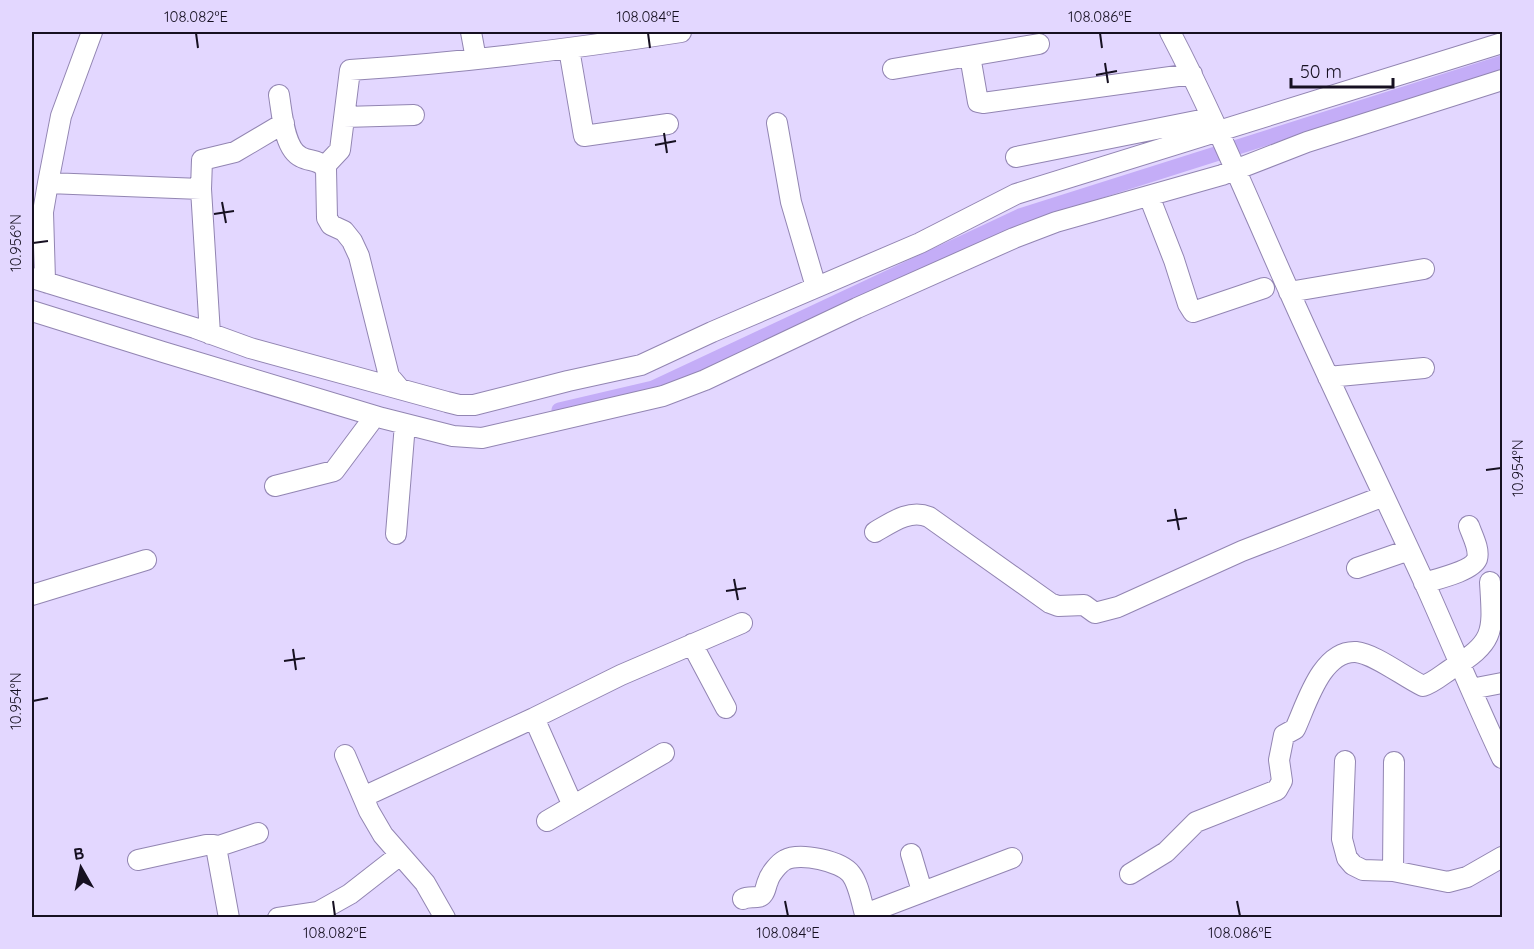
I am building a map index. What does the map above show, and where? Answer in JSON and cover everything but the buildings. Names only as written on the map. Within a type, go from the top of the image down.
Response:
[{"type":"street","points":[[40,281],[45,280],[44,212],[61,116],[92,32]]},
{"type":"street","points":[[471,32],[476,58]]},
{"type":"street","points":[[325,166],[340,150],[350,70],[569,49],[681,32]]},
{"type":"street","points":[[1170,32],[1192,74],[1289,292],[1503,758]]},
{"type":"street","points":[[40,281],[210,333],[250,348],[459,405],[474,405],[641,365],[920,243],[1017,194],[1503,43]]},
{"type":"street","points":[[893,69],[1039,44]]},
{"type":"street","points":[[569,49],[584,136],[668,124]]},
{"type":"street","points":[[970,56],[975,94],[978,102],[983,103],[1192,74]]},
{"type":"street","points":[[32,310],[375,416],[453,436],[482,438],[663,396],[705,380],[857,308],[1014,238],[1056,222],[1149,196],[1307,142],[1503,80]]},
{"type":"street","points":[[279,95],[292,151],[302,158],[319,162],[325,166],[327,218],[331,225],[344,231],[359,256],[389,376],[400,389]]},
{"type":"street","points":[[344,117],[414,116]]},
{"type":"street","points":[[210,333],[201,189],[202,160],[235,152],[284,123]]},
{"type":"street","points":[[777,123],[791,202],[816,287]]},
{"type":"street","points":[[1016,158],[1217,132]]},
{"type":"street","points":[[48,183],[201,189]]},
{"type":"street","points":[[1149,196],[1188,304],[1193,312],[1264,288]]},
{"type":"street","points":[[1289,292],[1424,268]]},
{"type":"street","points":[[1328,377],[1424,368]]},
{"type":"street","points":[[275,486],[334,471],[375,416]]},
{"type":"street","points":[[396,534],[405,424]]},
{"type":"street","points":[[875,532],[895,520],[912,514],[921,514],[929,517],[1050,603],[1058,606],[1084,605],[1095,613],[1118,607],[1242,551],[1384,496]]},
{"type":"street","points":[[1424,583],[1470,568],[1476,559],[1477,550],[1468,526]]},
{"type":"street","points":[[1357,568],[1409,550]]},
{"type":"street","points":[[32,595],[146,560]]},
{"type":"street","points":[[1130,874],[1166,852],[1196,822],[1276,790],[1282,781],[1279,760],[1284,735],[1295,729],[1305,701],[1327,666],[1342,655],[1355,652],[1367,656],[1423,686],[1477,651],[1488,638],[1492,618],[1490,582]]},
{"type":"street","points":[[363,797],[742,623]]},
{"type":"street","points":[[692,644],[726,708]]},
{"type":"street","points":[[1471,689],[1503,683]]},
{"type":"street","points":[[534,718],[573,806]]},
{"type":"street","points":[[548,821],[664,753]]},
{"type":"street","points":[[345,755],[382,835],[425,883],[445,918]]},
{"type":"street","points":[[1345,761],[1342,839],[1347,858],[1353,865],[1363,870],[1394,871],[1448,882],[1467,877],[1503,857]]},
{"type":"street","points":[[1394,762],[1394,871]]},
{"type":"street","points":[[138,860],[206,845],[216,847],[258,833]]},
{"type":"street","points":[[216,847],[229,918]]},
{"type":"street","points":[[911,854],[922,891]]},
{"type":"street","points":[[278,918],[318,912],[350,894],[400,855]]},
{"type":"street","points":[[743,898],[762,896],[768,879],[786,860],[802,856],[812,857],[846,869],[852,875],[865,916],[922,891],[1012,858]]},
{"type":"waterway","points":[[559,410],[653,388],[1020,216],[1502,63]]}]
